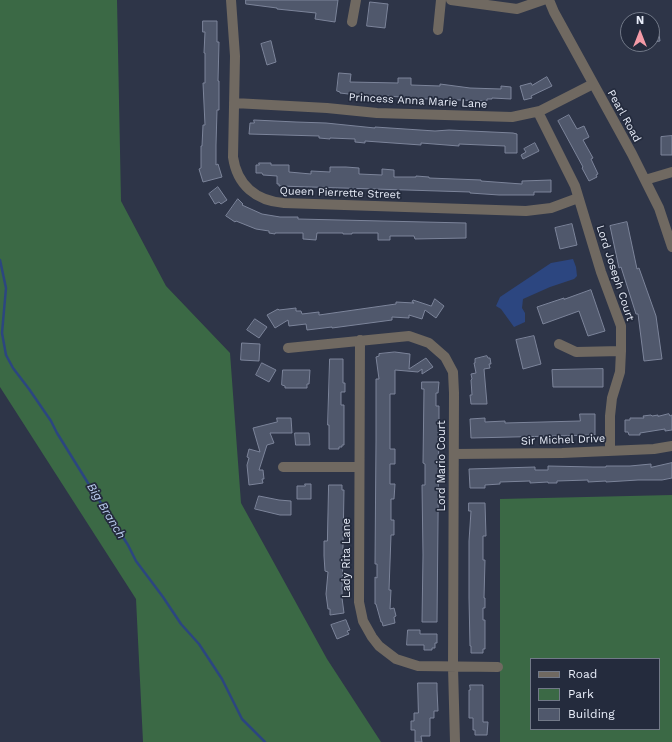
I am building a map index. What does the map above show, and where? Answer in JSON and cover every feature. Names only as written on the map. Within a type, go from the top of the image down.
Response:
[{"type":"street","name":"Queen Pierrette Street","points":[[231,0],[235,45],[232,151],[235,168],[240,180],[260,197],[268,201],[284,203],[526,211],[551,208],[578,198]]},
{"type":"street","points":[[352,22],[356,0]]},
{"type":"street","points":[[438,30],[441,0]]},
{"type":"street","points":[[451,0],[517,9],[543,0]]},
{"type":"street","name":"Pearl Road","points":[[549,0],[659,208],[672,247]]},
{"type":"street","name":"Princess Anna Marie Lane","points":[[234,103],[327,108],[377,113],[512,117],[538,112],[593,84]]},
{"type":"street","name":"Lord Joseph Court","points":[[538,112],[567,170],[578,198],[601,272],[621,326],[620,372],[612,398],[610,416],[610,451]]},
{"type":"street","points":[[645,180],[672,172]]},
{"type":"street","name":"Lord Mario Court","points":[[288,348],[409,336],[429,343],[446,357],[453,372],[453,666],[455,742]]},
{"type":"street","name":"Lady Rita Lane","points":[[360,340],[359,602],[363,621],[379,646],[396,659],[418,666],[498,667]]},
{"type":"street","points":[[559,344],[576,352],[621,351]]},
{"type":"street","name":"Sir Michel Drive","points":[[454,454],[610,451],[654,449],[672,446]]},
{"type":"street","points":[[283,467],[359,467]]},
{"type":"green space","points":[[0,0],[117,0],[121,201],[166,286],[230,353],[241,503],[327,659],[381,742],[143,742],[136,599],[0,387]]},
{"type":"green space","points":[[672,495],[672,742],[500,742],[500,499]]},
{"type":"water","points":[[573,259],[577,276],[574,279],[550,287],[523,299],[522,308],[525,313],[525,322],[514,327],[501,309],[496,306],[500,297],[551,263]]},
{"type":"building","points":[[246,0],[338,0],[335,22],[315,19],[316,13],[246,4]]},
{"type":"building","points":[[370,2],[388,4],[385,28],[367,26]]},
{"type":"building","points":[[203,21],[217,21],[217,42],[219,42],[219,110],[217,110],[216,165],[218,164],[222,177],[203,182],[199,169],[201,168],[203,125],[205,125],[203,83],[205,83],[205,32],[203,32]]},
{"type":"building","points":[[271,41],[276,62],[267,65],[261,44]]},
{"type":"building","points":[[339,73],[351,74],[350,82],[398,83],[398,78],[411,78],[411,85],[440,86],[440,84],[470,88],[501,89],[501,86],[511,87],[511,99],[492,98],[487,99],[487,101],[356,96],[357,95],[340,93],[337,91]]},
{"type":"building","points":[[547,77],[552,86],[531,96],[532,98],[524,100],[520,86],[531,83],[532,85]]},
{"type":"building","points":[[569,115],[577,129],[584,126],[589,137],[583,140],[593,158],[591,159],[598,174],[596,175],[597,177],[589,181],[558,121]]},
{"type":"building","points":[[254,120],[326,123],[375,128],[513,133],[517,134],[517,153],[505,153],[505,146],[459,144],[459,146],[421,143],[421,145],[365,141],[365,143],[355,142],[355,139],[330,139],[319,138],[319,136],[249,134],[250,123],[254,123]]},
{"type":"building","points":[[672,136],[672,155],[661,155],[661,137]]},
{"type":"building","points":[[535,143],[539,151],[523,159],[521,155],[526,152],[524,149]]},
{"type":"building","points":[[259,163],[289,165],[289,172],[311,174],[311,171],[330,172],[330,167],[346,167],[359,168],[359,174],[382,175],[382,169],[394,170],[394,177],[416,176],[522,184],[522,181],[551,180],[551,192],[534,192],[534,195],[499,195],[470,192],[279,186],[279,184],[277,184],[277,176],[256,173],[256,165],[259,165]]},
{"type":"building","points":[[218,187],[227,200],[221,204],[219,202],[215,204],[209,194]]},
{"type":"building","points":[[238,199],[243,204],[242,205],[262,214],[280,217],[298,217],[298,219],[466,223],[466,238],[415,239],[414,236],[390,236],[390,240],[378,240],[378,233],[317,233],[316,240],[303,239],[303,233],[275,234],[269,233],[269,231],[256,229],[236,221],[235,222],[226,216]]},
{"type":"building","points":[[627,222],[637,269],[639,268],[656,316],[662,359],[644,361],[638,314],[636,314],[621,267],[619,268],[610,226]]},
{"type":"building","points":[[572,224],[577,245],[560,249],[555,228]]},
{"type":"building","points":[[591,290],[605,331],[588,336],[579,311],[543,324],[537,307]]},
{"type":"building","points":[[435,299],[444,306],[436,318],[425,310],[422,319],[409,315],[409,318],[392,317],[392,320],[332,328],[307,330],[306,324],[289,326],[288,320],[275,328],[267,315],[278,309],[296,308],[296,311],[301,311],[302,314],[319,312],[319,315],[396,304],[396,302],[414,303],[412,302],[413,300],[431,306]]},
{"type":"building","points":[[255,319],[267,327],[259,338],[247,330]]},
{"type":"building","points":[[534,336],[541,364],[523,369],[516,340]]},
{"type":"building","points":[[242,343],[260,344],[259,361],[241,360]]},
{"type":"building","points":[[395,352],[410,354],[409,369],[426,358],[433,367],[422,374],[422,369],[418,372],[395,370],[395,394],[390,394],[390,449],[395,449],[395,464],[390,464],[390,484],[395,484],[394,499],[391,499],[391,520],[394,520],[394,535],[391,535],[389,590],[391,590],[390,609],[394,608],[396,616],[394,617],[395,623],[383,626],[375,604],[375,577],[377,578],[377,564],[375,564],[376,379],[379,379],[376,357],[379,356],[379,354]]},
{"type":"building","points":[[487,356],[490,358],[491,364],[489,364],[490,368],[484,369],[487,404],[471,404],[471,374],[476,373],[474,363],[475,359]]},
{"type":"building","points":[[330,359],[343,359],[343,383],[345,383],[345,392],[341,392],[341,405],[344,405],[344,445],[339,447],[339,449],[329,449],[328,425]]},
{"type":"building","points":[[262,363],[276,370],[269,382],[256,375]]},
{"type":"building","points":[[603,369],[603,387],[553,387],[552,370]]},
{"type":"building","points":[[283,370],[310,370],[309,384],[307,384],[307,388],[285,388],[285,386],[282,385]]},
{"type":"building","points":[[422,382],[439,382],[438,393],[436,393],[436,406],[439,406],[437,622],[422,622],[422,485],[425,485],[425,464],[423,463],[424,389],[422,389]]},
{"type":"building","points":[[580,414],[595,414],[595,435],[471,438],[470,419],[485,418],[485,422],[505,421],[505,423],[580,421]]},
{"type":"building","points":[[669,414],[670,416],[672,415],[672,430],[665,431],[665,429],[640,433],[640,435],[629,435],[628,432],[625,432],[625,420],[630,420],[630,418],[644,418],[643,416]]},
{"type":"building","points":[[277,418],[291,418],[292,433],[270,433],[274,443],[267,445],[259,470],[263,470],[263,483],[249,485],[247,465],[249,458],[247,457],[249,449],[260,452],[253,428],[277,422]]},
{"type":"building","points":[[295,433],[309,433],[310,445],[296,445]]},
{"type":"building","points":[[672,463],[672,478],[662,480],[588,482],[588,480],[557,481],[557,483],[530,483],[530,481],[500,482],[500,484],[485,485],[485,488],[470,488],[469,469],[535,467],[535,470],[548,470],[548,466],[606,467],[651,464],[651,467]]},
{"type":"building","points":[[305,484],[311,484],[311,499],[297,499],[297,486],[305,486]]},
{"type":"building","points":[[329,485],[342,485],[342,490],[344,490],[342,598],[344,613],[330,615],[326,594],[328,572],[325,571],[324,556],[324,541],[327,541]]},
{"type":"building","points":[[259,496],[291,501],[291,515],[280,515],[255,509]]},
{"type":"building","points":[[469,503],[485,503],[486,536],[483,536],[483,560],[485,560],[485,608],[483,608],[483,620],[485,620],[485,649],[483,649],[483,653],[471,653],[470,646],[469,541],[471,511],[469,511]]},
{"type":"building","points":[[346,620],[350,630],[347,631],[349,634],[337,639],[331,625]]},
{"type":"building","points":[[408,630],[420,630],[420,634],[437,634],[437,643],[435,643],[435,648],[432,648],[432,650],[424,650],[424,645],[407,645]]},
{"type":"building","points":[[418,683],[437,683],[438,711],[434,711],[434,718],[430,718],[430,736],[421,736],[422,742],[415,742],[415,730],[411,730],[411,721],[414,721],[414,713],[418,713]]},
{"type":"building","points":[[470,685],[483,685],[483,722],[488,722],[487,735],[475,735],[475,730],[473,730],[473,718],[469,718]]},
{"type":"waterway","name":"Big Branch","points":[[0,260],[6,288],[2,333],[6,355],[13,368],[51,421],[88,483],[128,545],[136,561],[181,624],[199,644],[222,679],[242,719],[265,742]]}]
